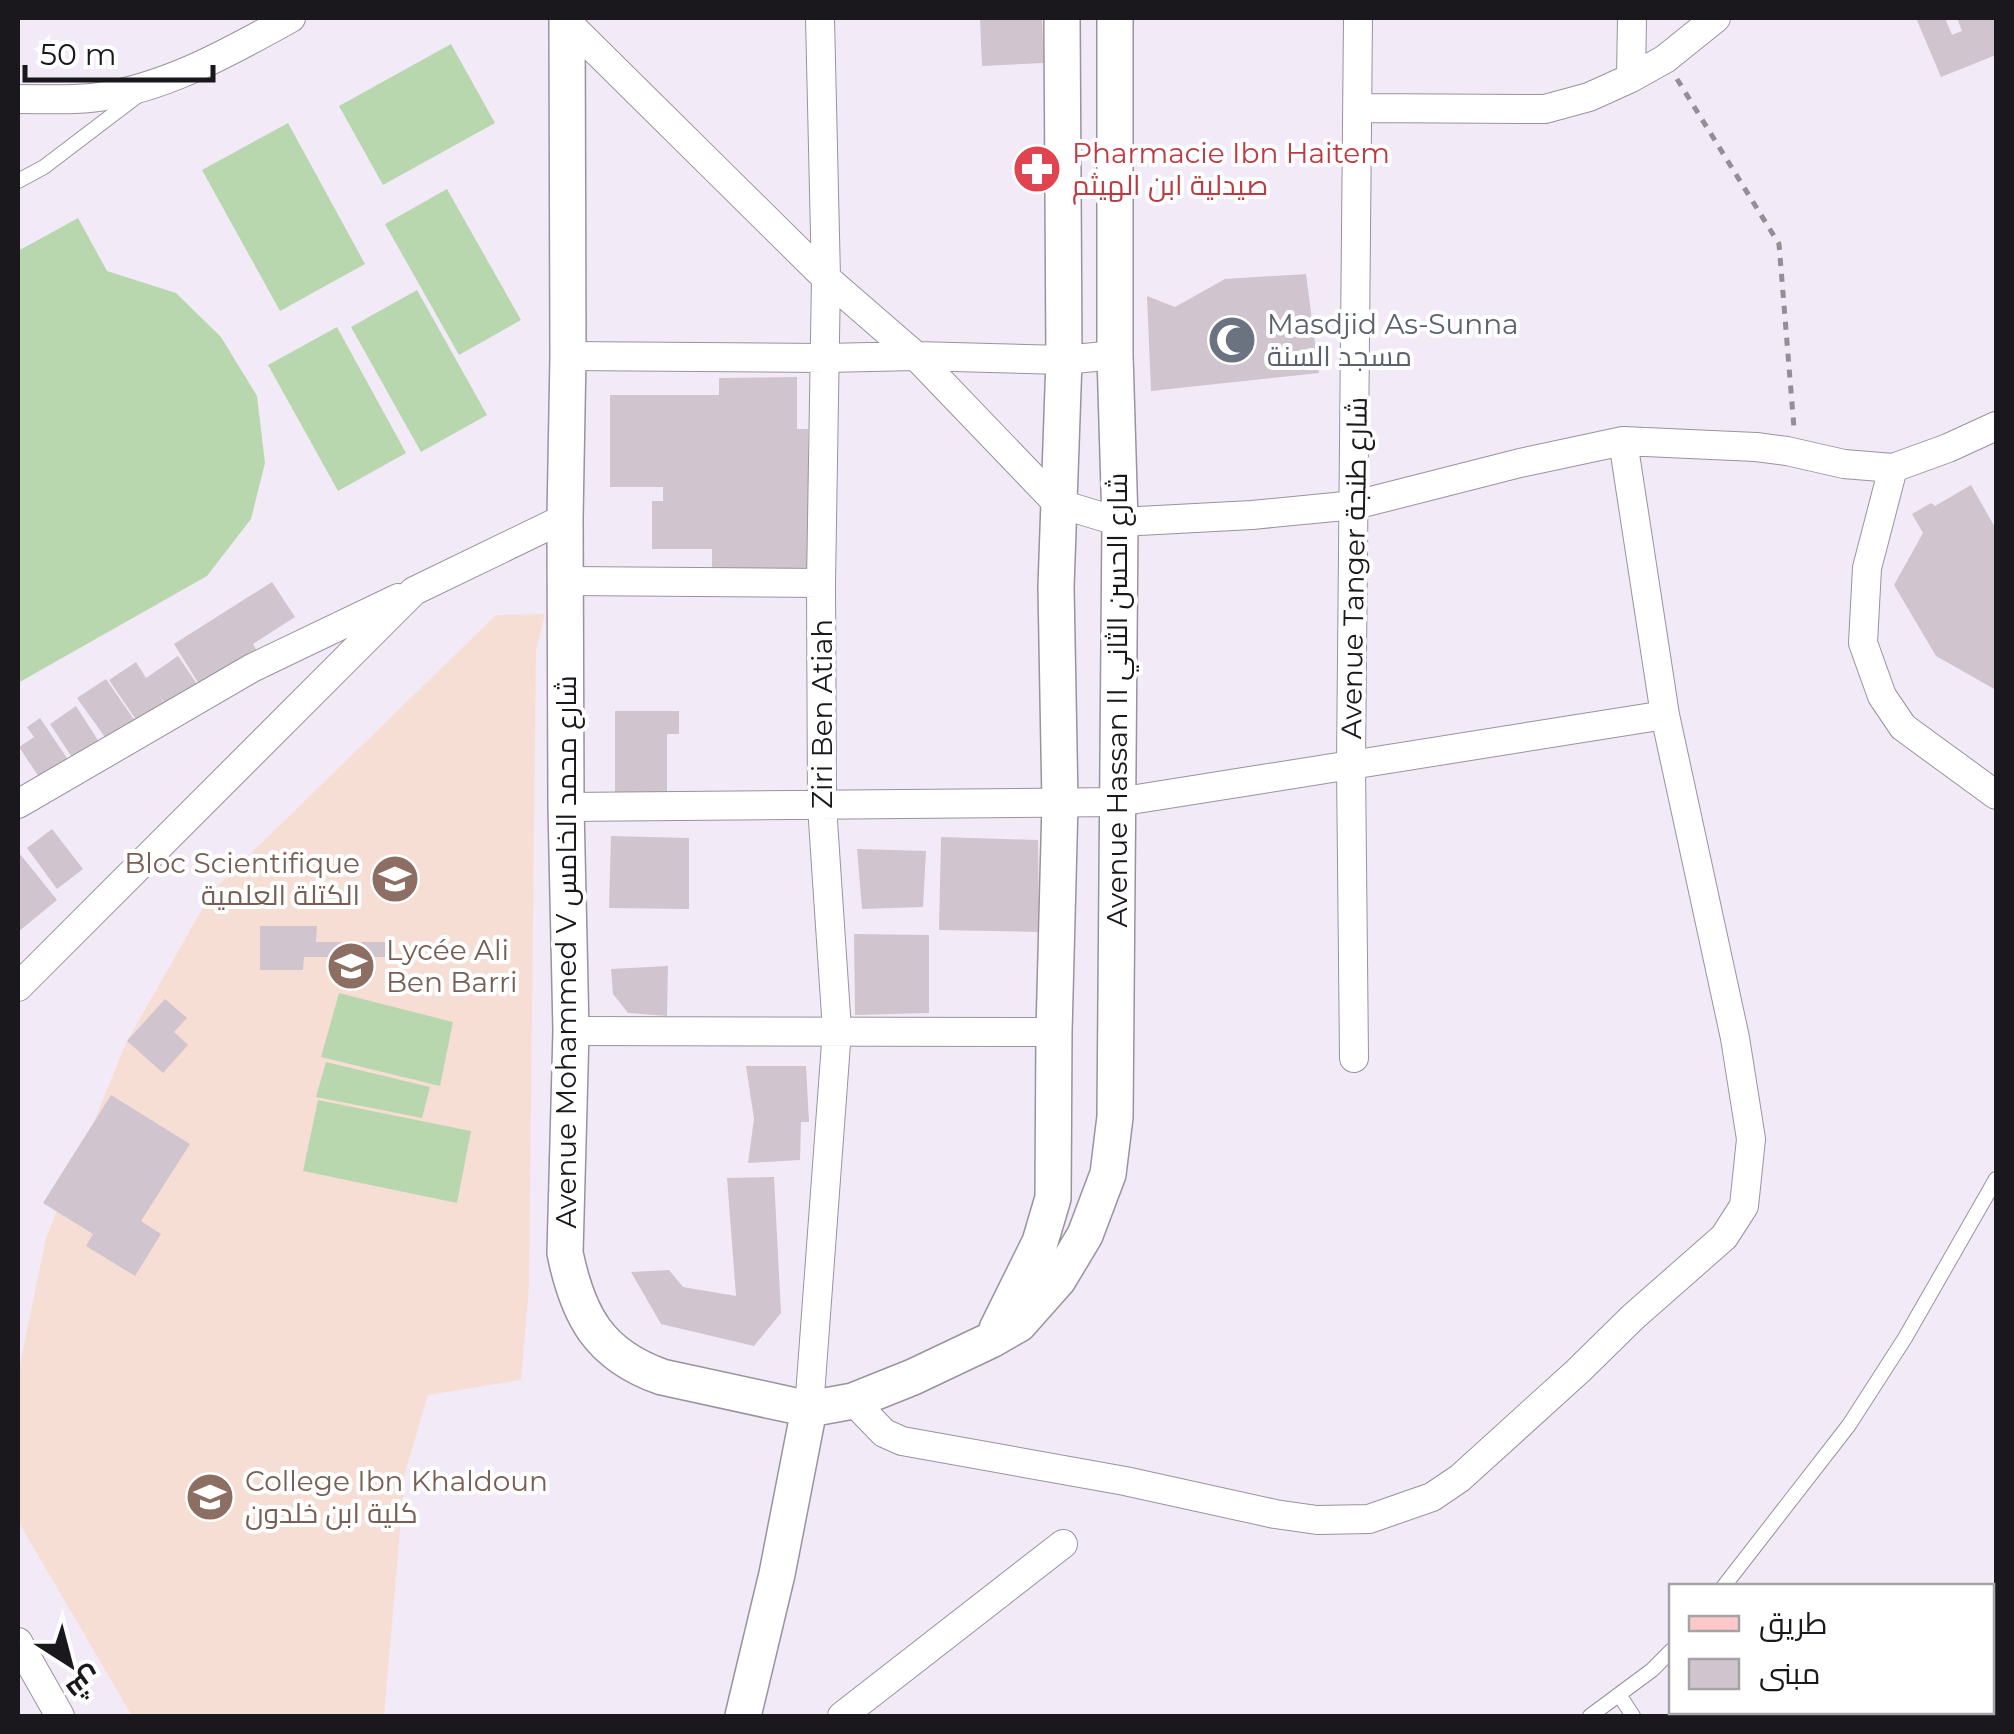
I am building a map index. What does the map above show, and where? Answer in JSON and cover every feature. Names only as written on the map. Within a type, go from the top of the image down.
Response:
[{"type":"street","points":[[18,99],[110,96],[152,84],[225,54],[291,18]]},
{"type":"street","name":"Ziri Ben Atiah","points":[[810,1409],[837,1030],[822,806],[826,278],[820,18]]},
{"type":"street","name":"Avenue Hassan II شارع الحسن الثاني","points":[[992,1340],[1034,1255],[1053,1198],[1060,803],[1057,503],[1064,360],[1062,18]]},
{"type":"street","name":"Avenue Hassan II شارع الحسن الثاني","points":[[810,1409],[853,1401],[913,1377],[1019,1324],[1058,1280],[1085,1235],[1108,1174],[1115,1117],[1120,522],[1115,355],[1115,18]]},
{"type":"street","name":"Avenue Tanger شارع طنجة","points":[[1354,1058],[1351,764],[1358,18]]},
{"type":"street","points":[[1630,78],[1632,18]]},
{"type":"street","points":[[1358,108],[1545,108],[1589,98],[1665,59],[1716,18]]},
{"type":"street","points":[[567,20],[826,278],[916,356],[1057,503],[1120,522],[1252,516],[1354,505],[1520,463],[1623,442],[1732,445],[1844,464],[1894,468],[1996,426]]},
{"type":"street","name":"Avenue Mohammed V شارع محمد الخامس","points":[[567,20],[565,518],[570,1031],[566,1252],[573,1288],[584,1315],[611,1351],[640,1370],[810,1409]]},
{"type":"street","points":[[568,356],[1064,360],[1115,355]]},
{"type":"street","points":[[853,1401],[884,1433],[902,1441],[1125,1481],[1275,1514],[1317,1520],[1369,1519],[1432,1497],[1460,1478],[1724,1237],[1744,1206],[1751,1138],[1734,1038],[1666,715],[1623,442]]},
{"type":"street","points":[[1894,468],[1867,568],[1863,643],[1882,696],[1903,727],[1996,796]]},
{"type":"street","points":[[18,804],[252,668],[565,518]]},
{"type":"street","points":[[566,581],[821,583]]},
{"type":"street","points":[[18,987],[414,591]]},
{"type":"street","points":[[566,808],[1118,802],[1666,715]]},
{"type":"street","points":[[570,1031],[1054,1032]]},
{"type":"street","points":[[743,1716],[810,1409]]},
{"type":"street","points":[[842,1716],[1063,1544]]},
{"type":"street","points":[[18,1642],[60,1716]]},
{"type":"lane","points":[[18,182],[56,159],[152,84]]},
{"type":"lane","points":[[1726,1584],[1849,1425],[1905,1338],[1996,1179]]},
{"type":"lane","points":[[1590,1716],[1620,1696],[1669,1653]]},
{"type":"lane","points":[[1620,1696],[1632,1716]]},
{"type":"path","points":[[1665,59],[1779,244],[1796,454]]},
{"type":"shaded area","points":[[545,614],[536,651],[529,1287],[521,1380],[428,1395],[405,1473],[384,1716],[132,1716],[18,1521],[18,1374],[46,1238],[126,1043],[213,890],[496,615]]},
{"type":"green space","points":[[451,44],[495,123],[383,185],[339,106]]},
{"type":"green space","points":[[288,123],[365,264],[280,311],[202,170]]},
{"type":"green space","points":[[447,189],[521,320],[459,355],[385,224]]},
{"type":"green space","points":[[78,218],[107,271],[176,293],[221,337],[257,396],[265,463],[251,519],[207,576],[18,683],[18,251]]},
{"type":"green space","points":[[417,290],[487,415],[421,452],[351,327]]},
{"type":"green space","points":[[337,327],[406,453],[338,491],[268,365]]},
{"type":"green space","points":[[339,993],[453,1022],[440,1086],[321,1057]]},
{"type":"green space","points":[[326,1062],[430,1087],[422,1118],[316,1097]]},
{"type":"green space","points":[[318,1100],[471,1131],[457,1203],[303,1171]]},
{"type":"building","points":[[980,18],[1042,18],[1044,63],[982,66]]},
{"type":"building","points":[[1916,18],[1945,18],[1952,35],[1962,31],[1957,18],[1996,18],[1996,55],[1941,77]]},
{"type":"building","name":"Masdjid As-Sunna مسجد السنة","points":[[1306,274],[1319,373],[1151,391],[1147,296],[1175,307],[1225,279]]},
{"type":"building","points":[[797,377],[797,429],[808,429],[808,576],[712,576],[712,549],[652,549],[652,501],[663,501],[663,487],[610,487],[610,395],[719,395],[719,378]]},
{"type":"building","points":[[1971,485],[1996,529],[1996,690],[1936,656],[1894,585],[1923,533],[1912,514]]},
{"type":"building","points":[[272,582],[295,617],[253,644],[258,653],[202,689],[174,644]]},
{"type":"building","points":[[178,656],[201,690],[170,711],[160,696],[166,707],[139,724],[109,680],[136,662],[146,678]]},
{"type":"building","points":[[106,679],[135,721],[107,740],[77,698]]},
{"type":"building","points":[[76,706],[101,745],[75,762],[50,724]]},
{"type":"building","points":[[615,711],[679,711],[679,734],[667,734],[667,797],[615,797]]},
{"type":"building","points":[[40,718],[71,764],[43,783],[19,747],[34,737],[27,727]]},
{"type":"building","points":[[52,829],[83,869],[57,889],[27,848]]},
{"type":"building","points":[[611,836],[689,838],[689,909],[609,908]]},
{"type":"building","points":[[941,837],[1038,840],[1039,932],[939,930]]},
{"type":"building","points":[[857,849],[926,851],[923,907],[862,909]]},
{"type":"building","points":[[18,856],[57,900],[18,932]]},
{"type":"building","points":[[260,926],[317,926],[316,942],[387,942],[387,957],[304,957],[303,970],[260,970]]},
{"type":"building","points":[[854,934],[929,935],[929,1013],[855,1015]]},
{"type":"building","points":[[668,966],[667,1016],[628,1013],[613,994],[611,969]]},
{"type":"building","points":[[165,999],[187,1018],[174,1032],[188,1045],[163,1073],[127,1041]]},
{"type":"building","points":[[746,1066],[806,1066],[809,1122],[801,1122],[800,1160],[748,1163],[754,1119]]},
{"type":"building","points":[[111,1095],[190,1144],[141,1221],[161,1234],[135,1276],[86,1246],[93,1234],[43,1203]]},
{"type":"building","points":[[774,1177],[781,1313],[754,1346],[661,1324],[631,1272],[669,1270],[683,1287],[736,1296],[727,1178]]},
{"type":"place","name":"Pharmacie Ibn Haitem صيدلية ابن الهيثم","points":[[1037,169]]},
{"type":"place","name":"Masdjid As-Sunna مسجد السنة","points":[[1232,340]]},
{"type":"place","name":"Bloc Scientifique الكتلة العلمية","points":[[395,879]]},
{"type":"place","name":"Lycée Ali Ben Barri","points":[[351,966]]},
{"type":"place","name":"College Ibn Khaldoun كلية ابن خلدون","points":[[210,1497]]}]
